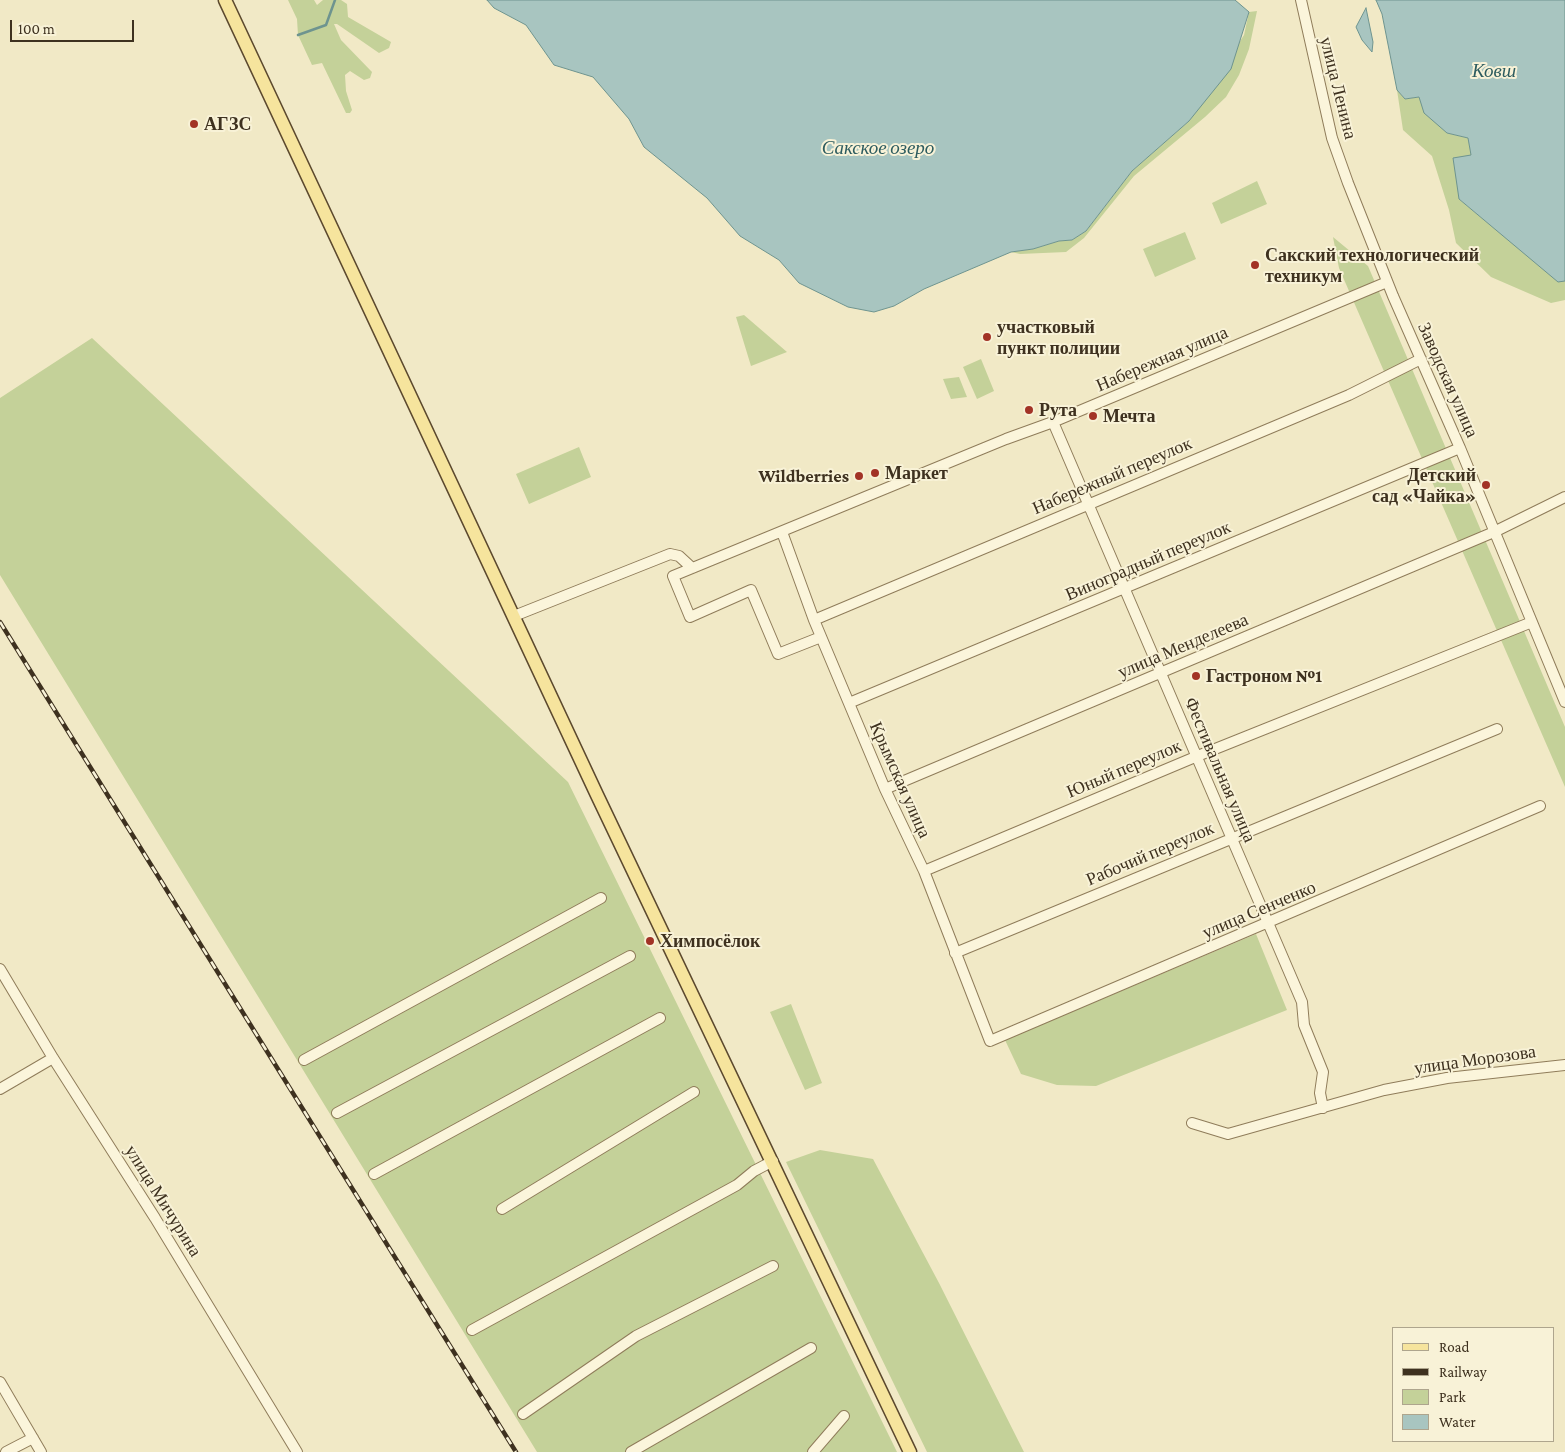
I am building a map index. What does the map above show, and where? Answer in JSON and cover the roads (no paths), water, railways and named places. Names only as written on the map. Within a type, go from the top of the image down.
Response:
[{"type":"main road","points":[[225,0],[597,795],[910,1452]]},
{"type":"street","name":"улица Ленина","points":[[1301,0],[1325,112],[1348,183]]},
{"type":"street","name":"Заводская улица","points":[[1348,183],[1387,282],[1460,448],[1565,702]]},
{"type":"street","name":"Набережная улица","points":[[821,637],[778,654],[751,590],[690,617],[673,576],[1006,439],[1053,422],[1387,282]]},
{"type":"street","name":"Набережный переулок","points":[[814,620],[1349,395],[1421,359]]},
{"type":"street","name":"Фестивальная улица","points":[[1053,422],[1302,1002],[1304,1025],[1323,1072],[1320,1093],[1323,1108]]},
{"type":"street","name":"Виноградный переулок","points":[[848,703],[1460,448]]},
{"type":"street","name":"улица Менделеева","points":[[885,789],[1494,532],[1565,497]]},
{"type":"street","name":"Крымская улица","points":[[782,532],[814,620],[885,789],[924,871],[990,1041]]},
{"type":"street","points":[[514,616],[670,554],[679,556],[692,568]]},
{"type":"street","name":"Юный переулок","points":[[924,871],[1196,757],[1532,622]]},
{"type":"street","name":"Рабочий переулок","points":[[955,953],[1231,837],[1497,729]]},
{"type":"street","name":"улица Сенченко","points":[[990,1041],[1540,806]]},
{"type":"street","points":[[304,1060],[600,898]]},
{"type":"street","points":[[337,1113],[630,956]]},
{"type":"street","name":"улица Мичурина","points":[[0,969],[53,1058],[155,1218],[297,1452]]},
{"type":"street","points":[[374,1174],[660,1018]]},
{"type":"street","points":[[0,1088],[53,1058]]},
{"type":"street","name":"улица Морозова","points":[[1192,1123],[1228,1134],[1389,1089],[1447,1078],[1565,1065]]},
{"type":"street","points":[[502,1209],[694,1092]]},
{"type":"street","points":[[472,1330],[737,1185],[754,1171],[772,1161]]},
{"type":"street","points":[[523,1414],[636,1336],[773,1266]]},
{"type":"street","points":[[631,1452],[811,1348]]},
{"type":"street","points":[[0,1382],[42,1452]]},
{"type":"street","points":[[812,1452],[844,1416]]},
{"type":"street","points":[[6,1452],[32,1438]]},
{"type":"water","name":"Сакское озеро","points":[[487,0],[1235,0],[1249,12],[1231,69],[1189,121],[1132,171],[1086,231],[1072,240],[1059,241],[1033,249],[1011,252],[924,289],[894,306],[874,312],[848,307],[799,283],[779,260],[740,236],[707,198],[644,147],[629,119],[593,77],[554,65],[526,25],[494,8]]},
{"type":"water","name":"Ковш","points":[[1376,0],[1565,0],[1565,281],[1558,282],[1459,199],[1453,158],[1471,155],[1468,138],[1447,133],[1424,113],[1419,97],[1405,99],[1397,90],[1382,14]]},
{"type":"water","points":[[1366,8],[1373,42],[1372,52],[1362,40],[1356,27]]},
{"type":"waterway","points":[[298,35],[326,25],[335,0]]},
{"type":"railway","points":[[0,622],[516,1452]]},
{"type":"place","name":"АГЗС","points":[[194,124]]},
{"type":"place","name":"Сакский технологический техникум","points":[[1255,265]]},
{"type":"place","name":"участковый пункт полиции","points":[[987,337]]},
{"type":"place","name":"Рута","points":[[1029,410]]},
{"type":"place","name":"Мечта","points":[[1093,416]]},
{"type":"place","name":"Маркет","points":[[875,473]]},
{"type":"place","name":"Wildberries","points":[[859,476]]},
{"type":"place","name":"Детский сад «Чайка»","points":[[1486,485]]},
{"type":"place","name":"Гастроном №1","points":[[1196,676]]},
{"type":"place","name":"Химпосёлок","points":[[650,941]]}]
